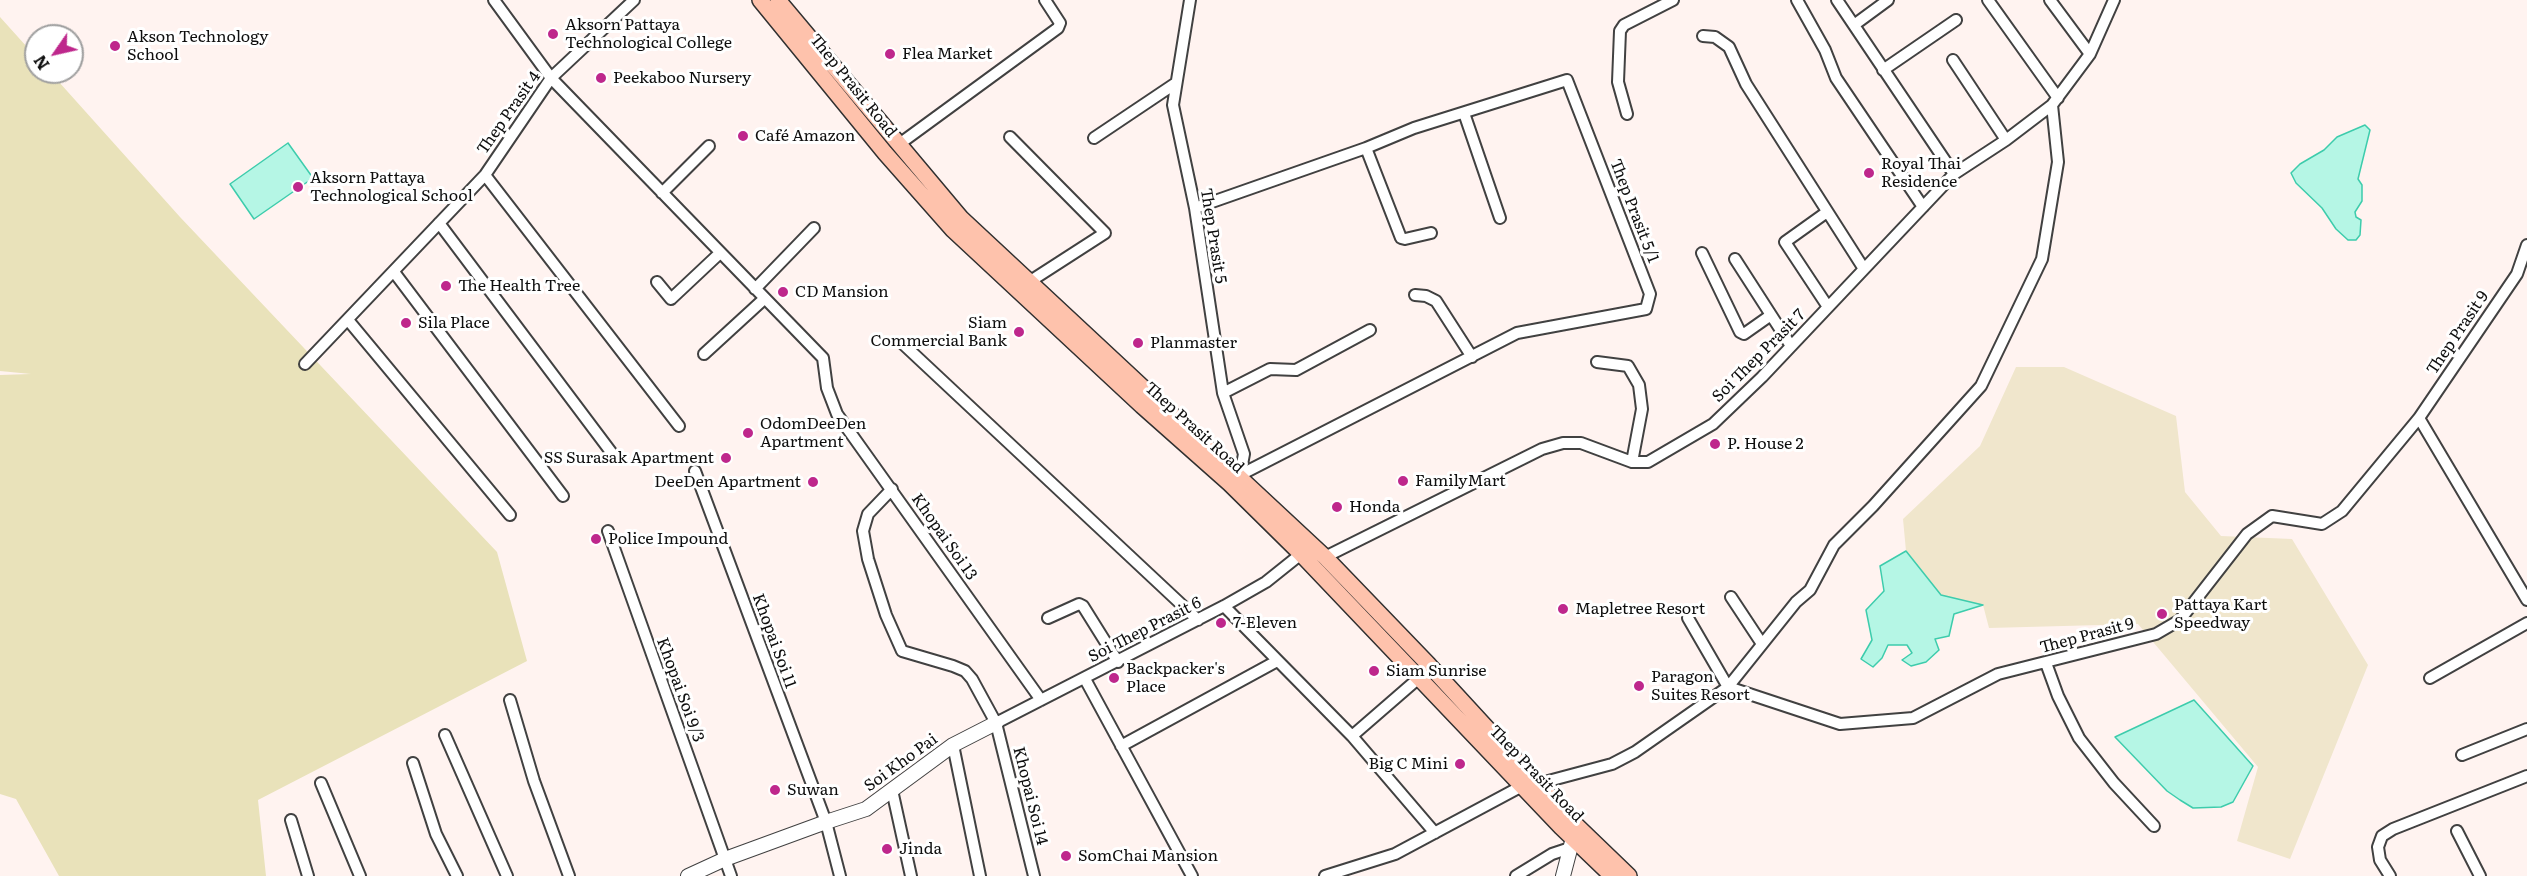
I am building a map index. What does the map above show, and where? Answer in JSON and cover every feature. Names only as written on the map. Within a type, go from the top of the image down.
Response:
[{"type":"main road","name":"Thep Prasit Road","points":[[760,0],[885,153],[953,230],[1142,406],[1230,484],[1529,785]]},
{"type":"main road","name":"Thep Prasit Road","points":[[778,0],[898,145],[962,218],[1325,557],[1429,665],[1574,839],[1612,876]]},
{"type":"main road","points":[[1301,554],[1325,557]]},
{"type":"main road","name":"Thep Prasit Road","points":[[1574,839],[1629,876]]},
{"type":"street","name":"Khopai Soi 13","points":[[494,0],[550,78],[823,358],[827,388],[837,414],[1041,700]]},
{"type":"street","name":"Thep Prasit 4","points":[[305,364],[485,175],[550,78],[634,0]]},
{"type":"street","points":[[898,145],[1058,28],[1060,23],[1045,0]]},
{"type":"street","name":"Thep Prasit 5","points":[[1190,0],[1173,105],[1195,208],[1223,393],[1244,454],[1240,476]]},
{"type":"street","points":[[1627,114],[1618,82],[1620,30],[1673,0]]},
{"type":"street","points":[[1797,0],[1825,50],[1836,78],[1923,207]]},
{"type":"street","points":[[1836,0],[1954,174]]},
{"type":"street","points":[[1854,25],[1888,0]]},
{"type":"street","points":[[1324,876],[1395,854],[1529,785],[1612,764],[1635,752],[1728,687],[1796,603],[1810,590],[1834,545],[1873,506],[1981,386],[2042,259],[2058,162],[2055,102],[1988,0]]},
{"type":"street","points":[[2050,0],[2090,54]]},
{"type":"street","name":"Soi Thep Prasit 7","points":[[1632,462],[1648,462],[1713,424],[1791,346],[1954,174],[2006,140],[2055,102],[2090,54],[2114,0]]},
{"type":"street","points":[[1884,70],[1956,20]]},
{"type":"street","points":[[1703,36],[1715,37],[1729,47],[1746,84],[1864,269]]},
{"type":"street","points":[[1953,60],[2006,140]]},
{"type":"street","name":"Thep Prasit 5/1","points":[[1195,208],[1366,148],[1414,128],[1567,80],[1650,294],[1646,309],[1518,333],[1240,476]]},
{"type":"street","points":[[1094,138],[1176,83]]},
{"type":"street","points":[[1464,113],[1500,218]]},
{"type":"street","points":[[1010,137],[1105,233],[1029,282]]},
{"type":"street","points":[[662,193],[709,146]]},
{"type":"street","points":[[1366,148],[1401,238],[1405,240],[1431,233]]},
{"type":"street","points":[[485,175],[679,426]]},
{"type":"street","points":[[1827,212],[1785,242],[1828,307]]},
{"type":"street","points":[[439,223],[614,456]]},
{"type":"street","points":[[754,289],[814,228]]},
{"type":"street","name":"Thep Prasit 9","points":[[1728,687],[1840,724],[1913,718],[1998,674],[2156,634],[2180,620],[2247,534],[2272,516],[2322,524],[2342,511],[2419,418],[2517,274],[2527,245]]},
{"type":"street","points":[[1702,253],[1740,332],[1744,334],[1771,315]]},
{"type":"street","points":[[657,282],[671,299],[720,254]]},
{"type":"street","points":[[1735,259],[1791,346]]},
{"type":"street","points":[[394,273],[563,496]]},
{"type":"street","points":[[1415,295],[1426,296],[1436,301],[1472,357]]},
{"type":"street","points":[[704,354],[764,299]]},
{"type":"street","points":[[348,320],[510,515]]},
{"type":"street","points":[[1223,393],[1270,369],[1296,370],[1370,330]]},
{"type":"street","points":[[902,343],[1198,620]]},
{"type":"street","points":[[1325,557],[1542,449],[1563,443],[1581,442],[1632,462],[1642,409],[1639,385],[1628,366],[1597,362]]},
{"type":"street","points":[[2419,418],[2527,600]]},
{"type":"street","name":"Khopai Soi 11","points":[[695,471],[826,822],[840,876]]},
{"type":"street","name":"Khopai Soi 14","points":[[892,489],[867,514],[862,531],[868,560],[886,615],[902,651],[964,671],[972,679],[996,723],[1034,876]]},
{"type":"street","name":"Khopai Soi 9/3","points":[[608,531],[730,876]]},
{"type":"street","name":"Soi Thep Prasit 6","points":[[996,723],[1224,606],[1266,582],[1301,554]]},
{"type":"street","points":[[1731,597],[1762,644]]},
{"type":"street","points":[[1048,618],[1079,604],[1083,606],[1118,662]]},
{"type":"street","points":[[1224,606],[1352,736],[1435,833]]},
{"type":"street","points":[[1688,618],[1728,687]]},
{"type":"street","points":[[2430,678],[2527,623]]},
{"type":"street","points":[[1121,746],[1277,661]]},
{"type":"street","points":[[2046,663],[2058,696],[2079,738],[2114,783],[2154,826]]},
{"type":"street","points":[[1352,736],[1420,677]]},
{"type":"street","points":[[1085,679],[1192,876]]},
{"type":"street","points":[[510,700],[534,781],[569,876]]},
{"type":"street","name":"Soi Kho Pai","points":[[688,876],[725,859],[866,809],[953,745],[996,723]]},
{"type":"street","points":[[2462,755],[2527,729]]},
{"type":"street","points":[[445,735],[507,876]]},
{"type":"street","points":[[953,745],[980,876]]},
{"type":"street","points":[[413,763],[436,834],[457,876]]},
{"type":"street","points":[[2390,876],[2380,860],[2378,847],[2382,837],[2387,833],[2527,776]]},
{"type":"street","points":[[321,783],[360,876]]},
{"type":"street","points":[[892,790],[911,876]]},
{"type":"street","points":[[291,820],[308,876]]},
{"type":"street","points":[[2457,831],[2480,876]]},
{"type":"street","points":[[1516,876],[1574,839]]},
{"type":"street","points":[[1563,876],[1574,839]]},
{"type":"shaded area","points":[[0,17],[24,44],[24,84],[61,84],[180,217],[497,552],[527,661],[258,800],[266,876],[59,876],[16,799],[0,794],[0,375],[31,374],[0,371]]},
{"type":"shaded area","points":[[2365,125],[2370,130],[2358,179],[2362,185],[2362,201],[2355,212],[2356,217],[2361,220],[2360,235],[2356,240],[2348,240],[2336,229],[2322,208],[2296,183],[2291,173],[2300,164],[2324,150],[2337,137]]},
{"type":"shaded area","points":[[288,143],[313,178],[254,219],[230,184]]},
{"type":"shaded area","name":"Pattaya Kart Speedway","points":[[2016,367],[2064,367],[2176,416],[2185,492],[2221,536],[2292,539],[2368,665],[2290,859],[2237,841],[2258,767],[2138,624],[1989,628],[1983,605],[1941,595],[1906,551],[1903,519],[1980,446]]},
{"type":"shaded area","points":[[1906,551],[1941,595],[1983,605],[1954,614],[1949,636],[1935,639],[1939,650],[1926,662],[1911,666],[1902,660],[1912,653],[1907,645],[1888,645],[1882,658],[1873,667],[1861,659],[1872,640],[1866,610],[1884,591],[1880,566]]},
{"type":"shaded area","points":[[2194,700],[2253,766],[2233,802],[2221,807],[2193,808],[2180,800],[2167,791],[2115,737]]},
{"type":"place","name":"Aksorn Pattaya Technological College","points":[[553,34]]},
{"type":"place","name":"Akson Technology School","points":[[115,46]]},
{"type":"place","name":"Flea Market","points":[[890,54]]},
{"type":"place","name":"Peekaboo Nursery","points":[[601,78]]},
{"type":"place","name":"Café Amazon","points":[[743,136]]},
{"type":"place","name":"Royal Thai Residence","points":[[1869,173]]},
{"type":"place","name":"Aksorn Pattaya Technological School","points":[[298,187]]},
{"type":"place","name":"The Health Tree","points":[[446,286]]},
{"type":"place","name":"CD Mansion","points":[[783,292]]},
{"type":"place","name":"Sila Place","points":[[406,323]]},
{"type":"place","name":"Siam Commercial Bank","points":[[1019,332]]},
{"type":"place","name":"Planmaster","points":[[1138,343]]},
{"type":"place","name":"OdomDeeDen Apartment","points":[[748,433]]},
{"type":"place","name":"P. House 2","points":[[1715,444]]},
{"type":"place","name":"SS Surasak Apartment","points":[[726,458]]},
{"type":"place","name":"FamilyMart","points":[[1403,481]]},
{"type":"place","name":"DeeDen Apartment","points":[[813,482]]},
{"type":"place","name":"Honda","points":[[1337,507]]},
{"type":"place","name":"Police Impound","points":[[596,539]]},
{"type":"place","name":"Mapletree Resort","points":[[1563,609]]},
{"type":"place","name":"Pattaya Kart Speedway","points":[[2162,614]]},
{"type":"place","name":"7-Eleven","points":[[1221,623]]},
{"type":"place","name":"Siam Sunrise","points":[[1374,671]]},
{"type":"place","name":"Backpacker's Place","points":[[1114,678]]},
{"type":"place","name":"Paragon Suites Resort","points":[[1639,686]]},
{"type":"place","name":"Big C Mini","points":[[1460,764]]},
{"type":"place","name":"Suwan","points":[[775,790]]},
{"type":"place","name":"Jinda","points":[[887,849]]},
{"type":"place","name":"SomChai Mansion","points":[[1066,856]]}]
